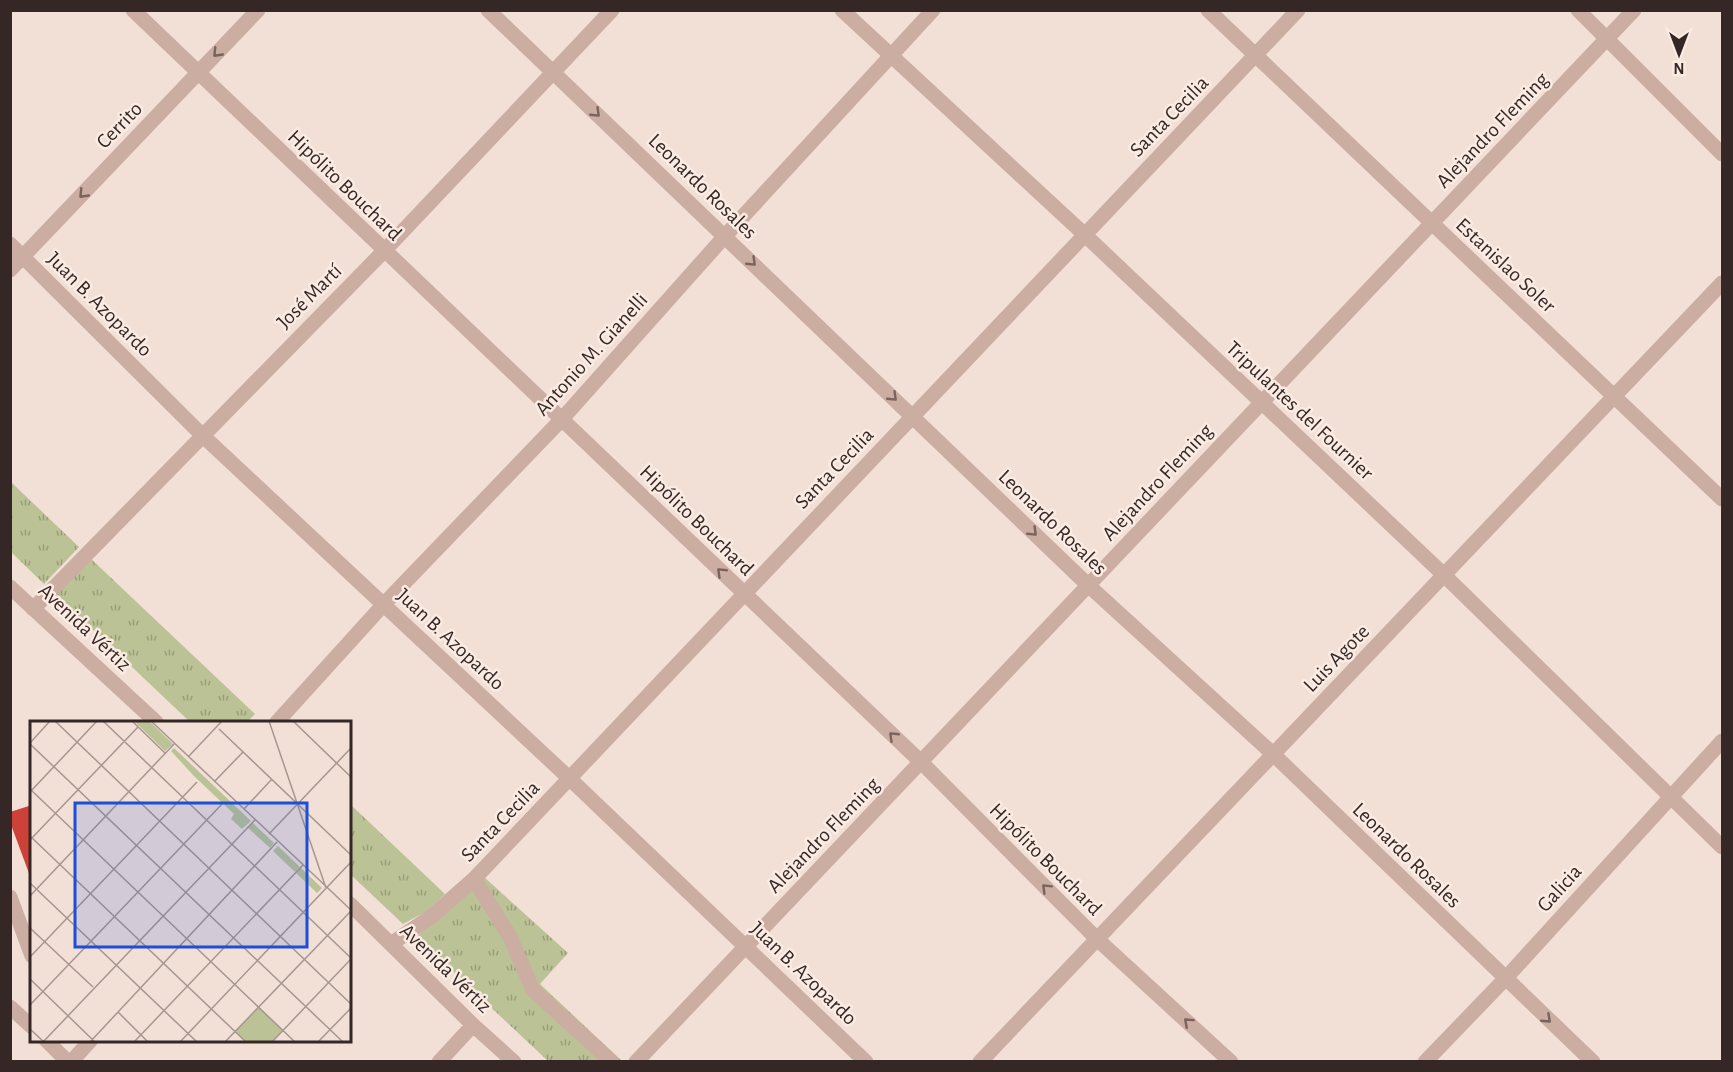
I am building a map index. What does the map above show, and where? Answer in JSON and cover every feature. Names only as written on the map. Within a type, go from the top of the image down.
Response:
[{"type":"street","name":"Hipólito Bouchard","points":[[133,10],[921,762],[1097,939],[1231,1062]]},
{"type":"street","name":"Cerrito","points":[[10,270],[258,10]]},
{"type":"street","name":"Leonardo Rosales","points":[[488,10],[1088,585],[1273,754],[1593,1062]]},
{"type":"street","name":"José Martí","points":[[33,609],[384,251],[612,10]]},
{"type":"street","name":"Tripulantes del Fournier","points":[[842,10],[1085,235],[1444,575],[1722,847]]},
{"type":"street","name":"Antonio M. Gianelli","points":[[278,721],[384,604],[562,419],[725,236],[933,10]]},
{"type":"street","name":"Estanislao Soler","points":[[1208,10],[1722,499]]},
{"type":"street","name":"Santa Cecilia","points":[[391,944],[432,916],[474,879],[1298,10]]},
{"type":"street","points":[[1578,10],[1722,154]]},
{"type":"street","name":"Alejandro Fleming","points":[[636,1062],[1634,10]]},
{"type":"street","name":"Juan B. Azopardo","points":[[10,244],[202,435],[569,778],[866,1062]]},
{"type":"street","name":"Luis Agote","points":[[980,1062],[1722,283]]},
{"type":"street","name":"Avenida Vértiz","points":[[10,587],[154,721]]},
{"type":"street","name":"Galicia","points":[[1425,1062],[1505,979],[1722,741]]},
{"type":"street","points":[[474,879],[510,937],[533,990],[612,1062]]},
{"type":"street","points":[[10,897],[30,951]]},
{"type":"street","name":"Avenida Vértiz","points":[[351,905],[514,1062]]},
{"type":"street","points":[[10,1007],[30,1025]]},
{"type":"street","points":[[439,1062],[473,1025]]},
{"type":"street","points":[[47,1042],[69,1062]]},
{"type":"street","points":[[62,1042],[69,1062]]},
{"type":"street","points":[[69,1062],[91,1042]]},
{"type":"green space","points":[[11,482],[79,547],[44,584],[11,552]]},
{"type":"green space","points":[[89,557],[255,714],[248,721],[189,721],[54,593]]},
{"type":"green space","points":[[351,805],[445,894],[427,911],[403,924],[351,875]]},
{"type":"green space","points":[[484,877],[568,953],[540,984],[622,1061],[548,1061],[416,937]]},
{"type":"building","points":[[30,806],[30,876],[10,822],[10,812]]}]
